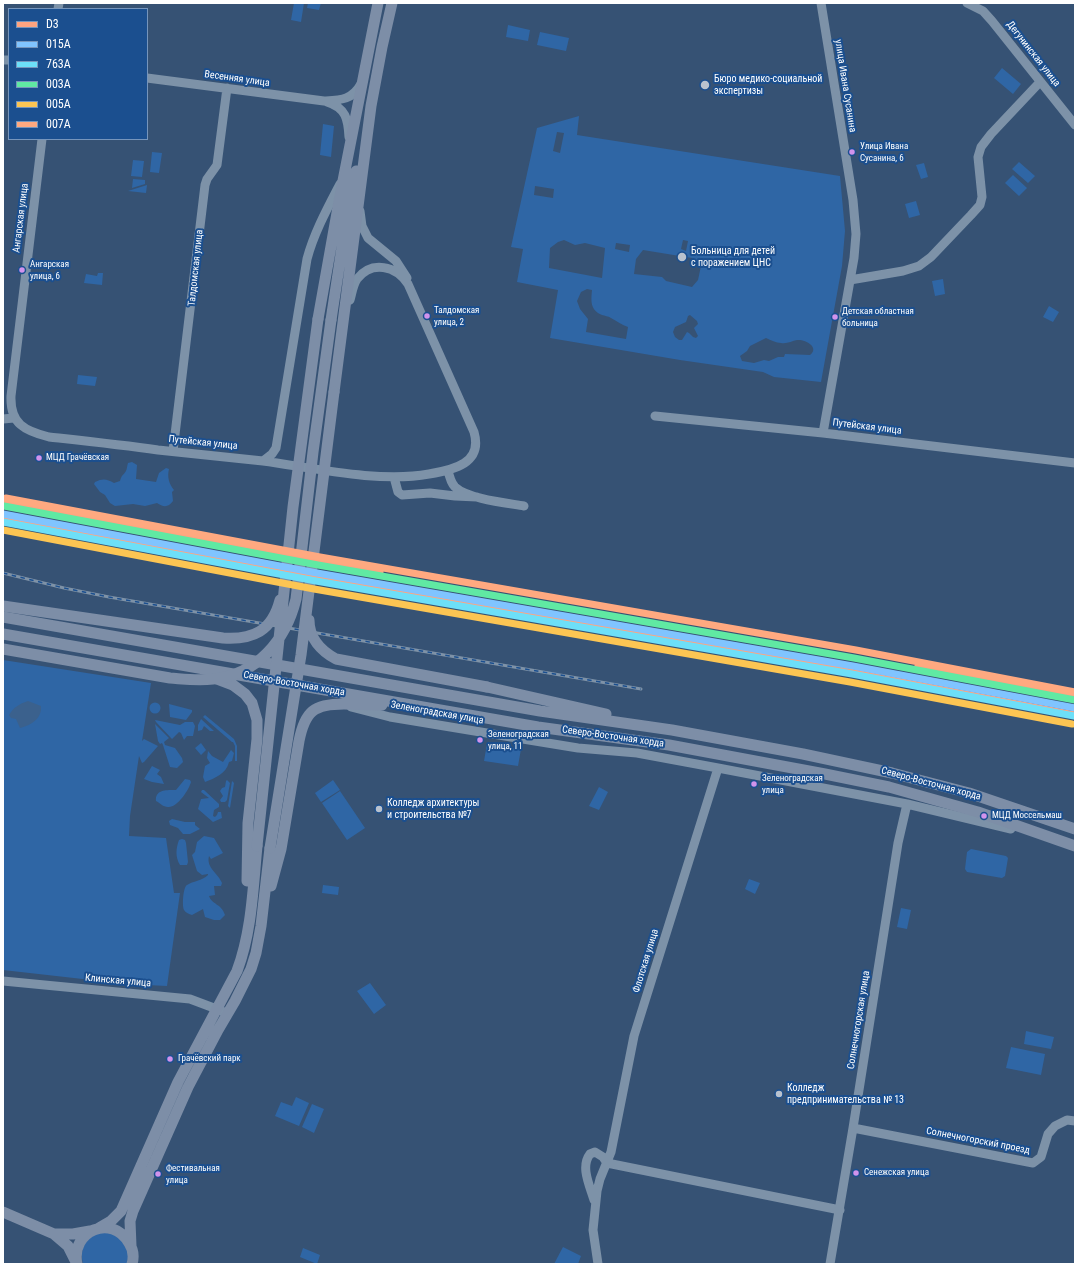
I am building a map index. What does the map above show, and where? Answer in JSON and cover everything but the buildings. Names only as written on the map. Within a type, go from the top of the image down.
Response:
[{"type":"main road","points":[[77,1263],[76,1254],[80,1240],[95,1229],[111,1221],[121,1211],[178,1082],[239,966],[246,940],[252,845],[318,319],[361,84],[378,3]]},
{"type":"main road","points":[[3,649],[170,678],[191,680],[214,679],[237,673],[256,662],[271,650],[285,630],[290,620],[296,599],[313,452],[348,208],[392,3]]},
{"type":"main road","points":[[275,848],[282,764],[298,676],[309,586],[314,559],[325,454],[344,322],[371,106]]},
{"type":"main road","points":[[3,606],[223,638],[239,639],[258,633],[263,630],[272,620],[278,607],[286,576]]},
{"type":"main road","points":[[309,586],[309,624],[313,636],[319,646],[336,659],[532,696],[672,730]]},
{"type":"main road","name":"Северо-Восточная хорда","points":[[3,617],[416,690],[540,711],[672,730],[803,754],[892,773],[969,793],[1075,828]]},
{"type":"main road","name":"Северо-Восточная хорда","points":[[3,634],[538,727],[669,745],[825,774],[889,787],[978,812],[1075,846]]},
{"type":"main road","points":[[113,653],[212,676],[233,685],[245,694],[252,703],[256,714],[257,733],[249,812],[252,845]]},
{"type":"main road","points":[[132,1264],[130,1221],[133,1211],[188,1087],[251,969],[256,953],[275,848],[303,724],[310,714],[319,707],[337,704],[410,707],[464,713]]},
{"type":"main road","points":[[3,1212],[54,1234],[68,1246],[77,1263]]},
{"type":"main road","points":[[54,1234],[73,1234],[106,1227],[117,1230],[124,1235],[139,1264]]},
{"type":"street","name":"улица Ивана Сусанина","points":[[821,3],[854,213],[856,242],[824,433]]},
{"type":"street","name":"Дегунинская улица","points":[[967,3],[987,15],[1075,125]]},
{"type":"street","points":[[365,67],[378,69]]},
{"type":"street","name":"Весенняя улица","points":[[148,78],[324,101],[335,104],[343,112],[348,123],[350,142]]},
{"type":"street","points":[[850,280],[910,270],[919,266],[931,257],[980,205],[982,197],[978,157],[981,147],[991,134],[1040,82]]},
{"type":"street","name":"Весенняя улица","points":[[324,101],[341,100],[349,97],[361,84]]},
{"type":"street","name":"Талдомская улица","points":[[173,451],[204,190],[207,179],[217,165],[227,88]]},
{"type":"street","name":"Ангарская улица","points":[[14,418],[10,405],[42,140]]},
{"type":"street","points":[[263,461],[272,454],[276,448],[308,253],[323,217],[343,179]]},
{"type":"street","points":[[358,203],[362,226],[366,235],[371,242],[390,256],[401,267],[414,294]]},
{"type":"street","points":[[344,322],[353,287],[357,280],[368,271],[380,268],[394,270],[404,279],[414,294]]},
{"type":"street","name":"Путейская улица","points":[[14,418],[19,424],[28,430],[49,436],[263,461],[363,475],[394,477],[429,474],[448,470],[463,464],[468,460],[475,451],[476,440],[414,294]]},
{"type":"street","name":"Путейская улица","points":[[655,416],[824,433],[1075,463]]},
{"type":"street","points":[[3,419],[14,418]]},
{"type":"street","points":[[448,470],[455,487],[477,497]]},
{"type":"street","points":[[394,477],[398,492],[402,495],[430,493],[477,497],[524,506]]},
{"type":"street","name":"Зеленоградская улица","points":[[337,704],[390,717],[564,746],[637,754],[923,807],[1004,827],[1075,850]]},
{"type":"street","name":"Флотская улица","points":[[598,1264],[593,1237],[595,1203],[599,1183],[611,1152],[634,1036],[718,768]]},
{"type":"street","name":"Солнечногорская улица","points":[[830,1264],[854,1128],[898,843],[907,804]]},
{"type":"street","points":[[902,829],[914,811],[923,807]]},
{"type":"street","name":"Клинская улица","points":[[3,981],[190,999],[228,1014]]},
{"type":"street","name":"Солнечногорский проезд","points":[[854,1128],[1033,1163],[1041,1157],[1048,1134],[1055,1126],[1067,1120],[1075,1121]]},
{"type":"street","name":"Флотская улица","points":[[595,1203],[587,1176],[586,1162],[590,1154],[595,1152],[604,1157],[608,1163]]},
{"type":"street","points":[[608,1163],[840,1210]]},
{"type":"shaded area","points":[[294,3],[304,3],[301,22],[291,20]]},
{"type":"shaded area","points":[[308,3],[321,3],[319,10],[307,8]]},
{"type":"shaded area","points":[[508,25],[530,30],[528,41],[506,37]]},
{"type":"shaded area","points":[[540,32],[569,38],[566,51],[537,45]]},
{"type":"shaded area","points":[[1002,68],[1021,84],[1013,94],[994,78]]},
{"type":"shaded area","name":"Больница для детей с поражением ЦНС","points":[[579,116],[577,135],[840,176],[845,231],[842,266],[821,382],[774,377],[763,372],[680,360],[550,338],[558,290],[517,282],[523,249],[511,247],[537,128]],"holes":[[[557,132],[564,133],[560,153],[553,151]],[[535,186],[554,189],[553,198],[534,195]],[[564,240],[575,245],[585,243],[605,248],[602,278],[549,268],[550,248],[558,242]],[[683,240],[688,241],[686,251],[681,249]],[[616,243],[630,245],[629,252],[615,249]],[[643,250],[692,258],[700,263],[701,266],[698,280],[692,287],[666,281],[662,277],[634,274],[636,259]],[[587,289],[592,290],[592,305],[595,311],[628,327],[626,339],[586,332],[588,319],[580,309],[577,301],[581,292]],[[690,315],[697,321],[698,324],[694,328],[698,336],[696,338],[693,337],[687,332],[682,340],[679,340],[675,337],[673,332],[675,327],[686,322],[688,316]],[[766,338],[779,343],[800,340],[810,344],[813,349],[813,352],[810,355],[785,354],[784,357],[754,363],[742,361],[740,356],[747,351],[750,346]]]},
{"type":"shaded area","points":[[323,124],[334,126],[331,157],[320,155]]},
{"type":"shaded area","points":[[152,152],[162,153],[159,173],[150,172]]},
{"type":"shaded area","points":[[133,160],[144,161],[142,177],[131,176]]},
{"type":"shaded area","points":[[1019,162],[1035,176],[1028,183],[1012,169]]},
{"type":"shaded area","points":[[924,163],[928,177],[921,179],[916,165]]},
{"type":"shaded area","points":[[1013,175],[1027,188],[1019,196],[1005,183]]},
{"type":"shaded area","points":[[133,179],[145,180],[145,184],[132,188]]},
{"type":"shaded area","points":[[147,185],[146,193],[128,191]]},
{"type":"shaded area","points":[[916,201],[920,215],[909,218],[905,204]]},
{"type":"shaded area","points":[[98,273],[103,273],[102,285],[84,283],[86,274],[97,276]]},
{"type":"shaded area","points":[[943,279],[945,294],[935,296],[932,281]]},
{"type":"shaded area","points":[[1049,306],[1059,312],[1053,322],[1043,317]]},
{"type":"shaded area","points":[[78,375],[97,377],[95,386],[77,384]]},
{"type":"shaded area","points":[[132,462],[137,465],[136,479],[156,482],[159,473],[166,468],[169,469],[169,480],[174,490],[172,492],[173,501],[169,505],[165,506],[157,503],[145,506],[133,504],[115,506],[110,503],[105,495],[100,492],[94,484],[100,480],[107,480],[114,483],[120,481],[126,471],[128,463]]},
{"type":"shaded area","points":[[3,660],[151,683],[142,741],[144,739],[158,746],[144,762],[142,763],[139,756],[130,816],[129,836],[166,838],[174,893],[180,893],[167,986],[127,984],[3,970]]},
{"type":"shaded area","points":[[28,701],[41,706],[41,711],[35,721],[20,728],[16,719],[11,718],[9,715],[17,706]]},
{"type":"shaded area","points":[[153,703],[157,703],[159,704],[159,712],[153,713],[150,710],[150,706]]},
{"type":"shaded area","points":[[169,704],[192,710],[192,712],[186,720],[170,717]]},
{"type":"shaded area","points":[[205,715],[234,739],[237,746],[237,761],[235,761],[235,746],[233,742],[203,717]]},
{"type":"shaded area","points":[[201,719],[214,731],[210,731],[204,726],[202,730],[198,731],[198,725]]},
{"type":"shaded area","points":[[155,720],[180,725],[185,722],[193,722],[195,726],[193,736],[187,736],[184,740],[179,732],[172,739]]},
{"type":"shaded area","points":[[155,724],[169,738],[164,742],[165,745],[175,748],[182,758],[183,762],[177,768],[170,767],[163,745],[158,741]]},
{"type":"shaded area","points":[[201,743],[206,750],[201,755],[195,748]]},
{"type":"shaded area","points":[[487,744],[521,749],[518,766],[484,761]]},
{"type":"shaded area","points":[[231,750],[234,753],[232,761],[229,762],[223,773],[205,782],[203,777],[205,766],[210,763],[207,758],[208,751],[212,756],[223,762]]},
{"type":"shaded area","points":[[152,766],[160,770],[157,774],[161,777],[164,784],[144,779]]},
{"type":"shaded area","points":[[185,779],[190,780],[191,782],[179,802],[171,807],[166,807],[156,801],[157,794],[165,790],[176,790]]},
{"type":"shaded area","points":[[227,780],[230,783],[227,800],[225,802],[221,802],[220,800],[223,796],[220,791],[225,787]]},
{"type":"shaded area","points":[[333,780],[340,790],[321,802],[315,793]]},
{"type":"shaded area","points":[[232,781],[234,783],[230,808],[228,806]]},
{"type":"shaded area","points":[[599,787],[608,792],[599,810],[589,806]]},
{"type":"shaded area","points":[[204,790],[219,804],[219,807],[214,810],[213,816],[215,817],[218,812],[221,812],[222,818],[213,822],[198,809],[201,799],[209,798],[201,792]]},
{"type":"shaded area","points":[[340,791],[365,828],[347,840],[322,803]]},
{"type":"shaded area","points":[[172,819],[185,822],[195,822],[195,825],[200,829],[190,834],[183,834],[178,828],[170,825],[169,821]]},
{"type":"shaded area","points":[[204,836],[214,838],[223,853],[211,859],[209,856],[209,864],[222,883],[221,886],[214,886],[215,895],[209,896],[212,901],[221,908],[225,915],[220,920],[205,917],[203,909],[192,915],[186,912],[183,908],[183,897],[186,886],[203,879],[208,875],[202,875],[197,871],[192,855],[195,852],[197,842]]},
{"type":"shaded area","points":[[179,840],[185,840],[186,843],[187,865],[180,865],[178,862],[178,843]]},
{"type":"shaded area","points":[[971,849],[1006,856],[1008,858],[1005,876],[1002,878],[967,872],[965,869],[967,852]]},
{"type":"shaded area","points":[[749,879],[760,883],[755,894],[745,889]]},
{"type":"shaded area","points":[[323,885],[339,887],[338,895],[322,893]]},
{"type":"shaded area","points":[[901,908],[911,910],[907,929],[897,927]]},
{"type":"shaded area","points":[[370,983],[386,1005],[374,1014],[357,991]]},
{"type":"shaded area","points":[[1026,1031],[1054,1037],[1051,1049],[1024,1044]]},
{"type":"shaded area","points":[[1011,1047],[1045,1054],[1041,1075],[1006,1068]]},
{"type":"shaded area","points":[[296,1097],[309,1103],[299,1126],[275,1116],[281,1102],[292,1106]]},
{"type":"shaded area","points":[[312,1104],[324,1109],[314,1133],[302,1127]]},
{"type":"shaded area","points":[[106,1232],[119,1236],[129,1253],[127,1264],[83,1264],[82,1252],[87,1241],[94,1234]]},
{"type":"shaded area","points":[[563,1247],[581,1256],[578,1264],[554,1264]]},
{"type":"shaded area","points":[[303,1248],[320,1255],[317,1264],[300,1257]]},
{"type":"railway","points":[[3,573],[109,597],[641,689]]},
{"type":"transit line","name":"007А","points":[[6,498],[320,557],[856,650],[1075,692]]},
{"type":"transit line","name":"D3","points":[[3,503],[193,536],[380,572]]},
{"type":"transit line","name":"003А","points":[[4,506],[318,565],[854,658],[1075,700]]},
{"type":"transit line","name":"015А","points":[[3,514],[317,573],[853,666],[1075,708]]},
{"type":"transit line","name":"D3","points":[[3,520],[304,576],[719,647],[1075,715]]},
{"type":"transit line","name":"763А","points":[[3,522],[316,581],[852,674],[1074,716]]},
{"type":"transit line","name":"005А","points":[[3,530],[314,589],[850,682],[1072,724]]},
{"type":"transit line","name":"D3","points":[[917,668],[1075,696]]},
{"type":"place","name":"Бюро медико-социальной экспертизы","points":[[705,85]]},
{"type":"place","name":"Улица Ивана Сусанина, 6","points":[[852,152]]},
{"type":"place","name":"Больница для детей с поражением ЦНС","points":[[682,257]]},
{"type":"place","name":"Ангарская улица, 6","points":[[22,270]]},
{"type":"place","name":"Талдомская улица, 2","points":[[427,316]]},
{"type":"place","name":"Детская областная больница","points":[[835,317]]},
{"type":"place","name":"МЦД Грачёвская","points":[[39,458]]},
{"type":"place","name":"Зеленоградская улица, 11","points":[[480,740]]},
{"type":"place","name":"Зеленоградская улица","points":[[754,784]]},
{"type":"place","name":"Колледж архитектуры и строительства №7","points":[[379,809]]},
{"type":"place","name":"МЦД Моссельмаш","points":[[984,816]]},
{"type":"place","name":"Грачёвский парк","points":[[170,1059]]},
{"type":"place","name":"Колледж предпринимательства № 13","points":[[779,1094]]},
{"type":"place","name":"Сенежская улица","points":[[856,1173]]},
{"type":"place","name":"Фестивальная улица","points":[[158,1174]]}]
